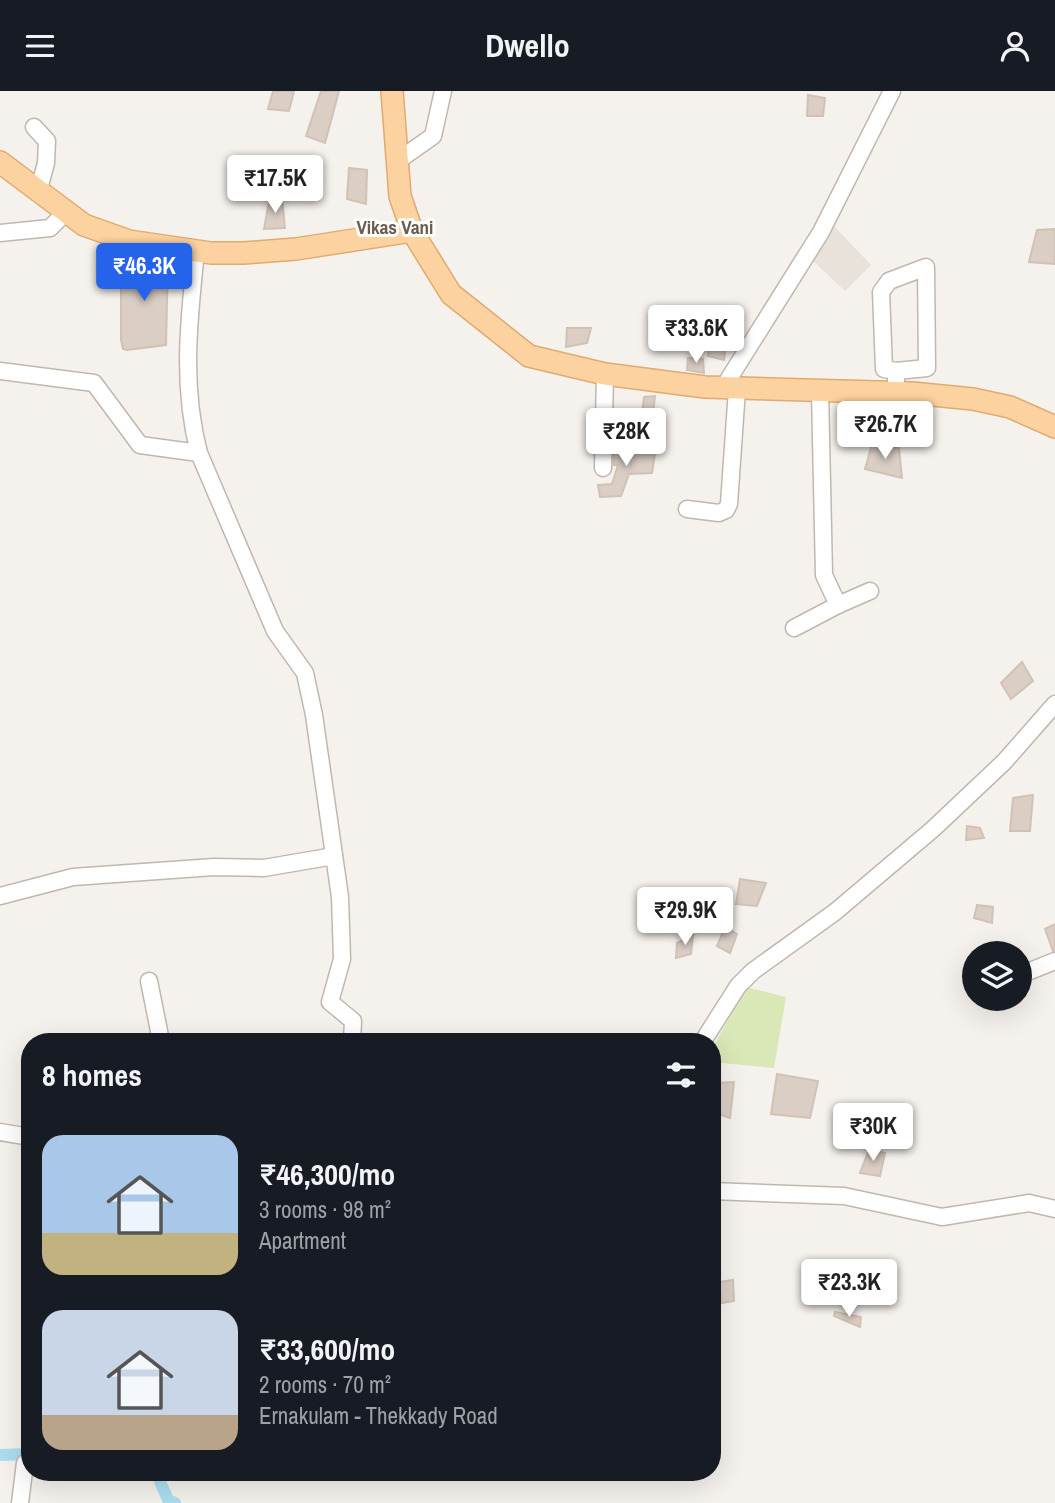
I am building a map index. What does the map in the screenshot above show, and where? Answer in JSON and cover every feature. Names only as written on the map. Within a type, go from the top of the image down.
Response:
[{"type":"main road","points":[[392,91],[400,196],[412,231],[451,294],[529,356],[605,374],[730,388],[896,393],[973,399],[1010,407],[1055,427]]},
{"type":"main road","points":[[0,162],[84,225],[113,237],[196,251],[273,251],[412,231]]},
{"type":"street","points":[[396,162],[433,136],[443,91]]},
{"type":"street","points":[[687,509],[719,513],[726,510],[729,504],[730,388],[821,232],[892,91]]},
{"type":"street","points":[[34,127],[47,141],[46,163],[38,193]]},
{"type":"street","points":[[0,233],[50,228],[66,212]]},
{"type":"street","points":[[196,251],[186,363],[192,425],[199,453],[275,631],[305,673],[314,715],[340,897],[342,959],[330,1002],[354,1021],[353,1033]]},
{"type":"street","points":[[926,267],[927,368],[896,371],[884,369],[881,292],[889,281],[926,267]]},
{"type":"street","points":[[0,371],[94,383],[140,445],[199,453]]},
{"type":"street","points":[[896,371],[896,393]]},
{"type":"street","points":[[603,468],[605,374]]},
{"type":"street","points":[[820,392],[824,575],[838,605]]},
{"type":"street","points":[[794,628],[870,591]]},
{"type":"street","points":[[708,1033],[738,986],[753,971],[835,912],[923,837],[1004,762],[1055,703]]},
{"type":"street","points":[[0,896],[73,877],[214,867],[264,868],[334,856]]},
{"type":"street","points":[[1032,970],[1055,961]]},
{"type":"street","points":[[149,981],[159,1033]]},
{"type":"street","points":[[0,1132],[21,1136]]},
{"type":"street","points":[[721,1191],[844,1196],[942,1217],[1029,1203],[1055,1209]]},
{"type":"street","points":[[20,1503],[23,1481]]},
{"type":"shaded area","points":[[831,223],[871,265],[845,291],[810,258]]},
{"type":"green space","points":[[746,987],[786,997],[774,1068],[721,1063],[721,1033]]},
{"type":"building","points":[[273,91],[294,91],[289,111],[268,109]]},
{"type":"building","points":[[321,91],[339,91],[325,143],[306,136]]},
{"type":"building","points":[[808,95],[825,98],[823,116],[807,116]]},
{"type":"building","points":[[314,159],[319,189],[299,188],[299,160]]},
{"type":"building","points":[[349,168],[367,170],[366,204],[347,199]]},
{"type":"building","points":[[282,198],[285,228],[264,229],[269,202]]},
{"type":"building","points":[[1055,229],[1055,264],[1029,262],[1037,230]]},
{"type":"building","points":[[147,257],[168,260],[166,345],[127,350],[123,349],[121,340],[121,264],[125,259]]},
{"type":"building","points":[[567,328],[591,328],[587,343],[566,347]]},
{"type":"building","points":[[727,336],[724,360],[708,356],[710,337]]},
{"type":"building","points":[[688,358],[703,359],[704,373],[687,370]]},
{"type":"building","points":[[655,396],[653,413],[642,414],[644,397]]},
{"type":"building","points":[[628,440],[627,452],[655,453],[652,473],[629,474],[621,496],[600,497],[598,485],[612,484],[618,465],[614,465],[614,443]]},
{"type":"building","points":[[872,444],[899,448],[902,478],[865,469]]},
{"type":"building","points":[[1022,662],[1033,681],[1011,699],[1001,683]]},
{"type":"building","points":[[1033,795],[1030,831],[1010,831],[1013,798]]},
{"type":"building","points":[[967,826],[980,828],[984,838],[966,840]]},
{"type":"building","points":[[740,879],[766,883],[757,906],[736,904]]},
{"type":"building","points":[[977,905],[993,907],[992,923],[974,918]]},
{"type":"building","points":[[1055,924],[1055,951],[1053,951],[1045,929]]},
{"type":"building","points":[[725,927],[737,934],[730,953],[717,946]]},
{"type":"building","points":[[693,935],[691,954],[676,958],[677,943]]},
{"type":"building","points":[[777,1074],[818,1081],[810,1118],[771,1114]]},
{"type":"building","points":[[734,1082],[730,1118],[721,1115],[721,1083]]},
{"type":"building","points":[[869,1150],[885,1153],[880,1176],[860,1173]]},
{"type":"building","points":[[733,1280],[734,1301],[722,1303],[721,1282]]},
{"type":"building","points":[[835,1312],[861,1317],[860,1327],[834,1316]]},
{"type":"waterway","points":[[0,1455],[21,1454]]},
{"type":"waterway","points":[[160,1481],[168,1500],[175,1503]]},
{"type":"district","name":"Vikas Vani","points":[[395,227]]}]
